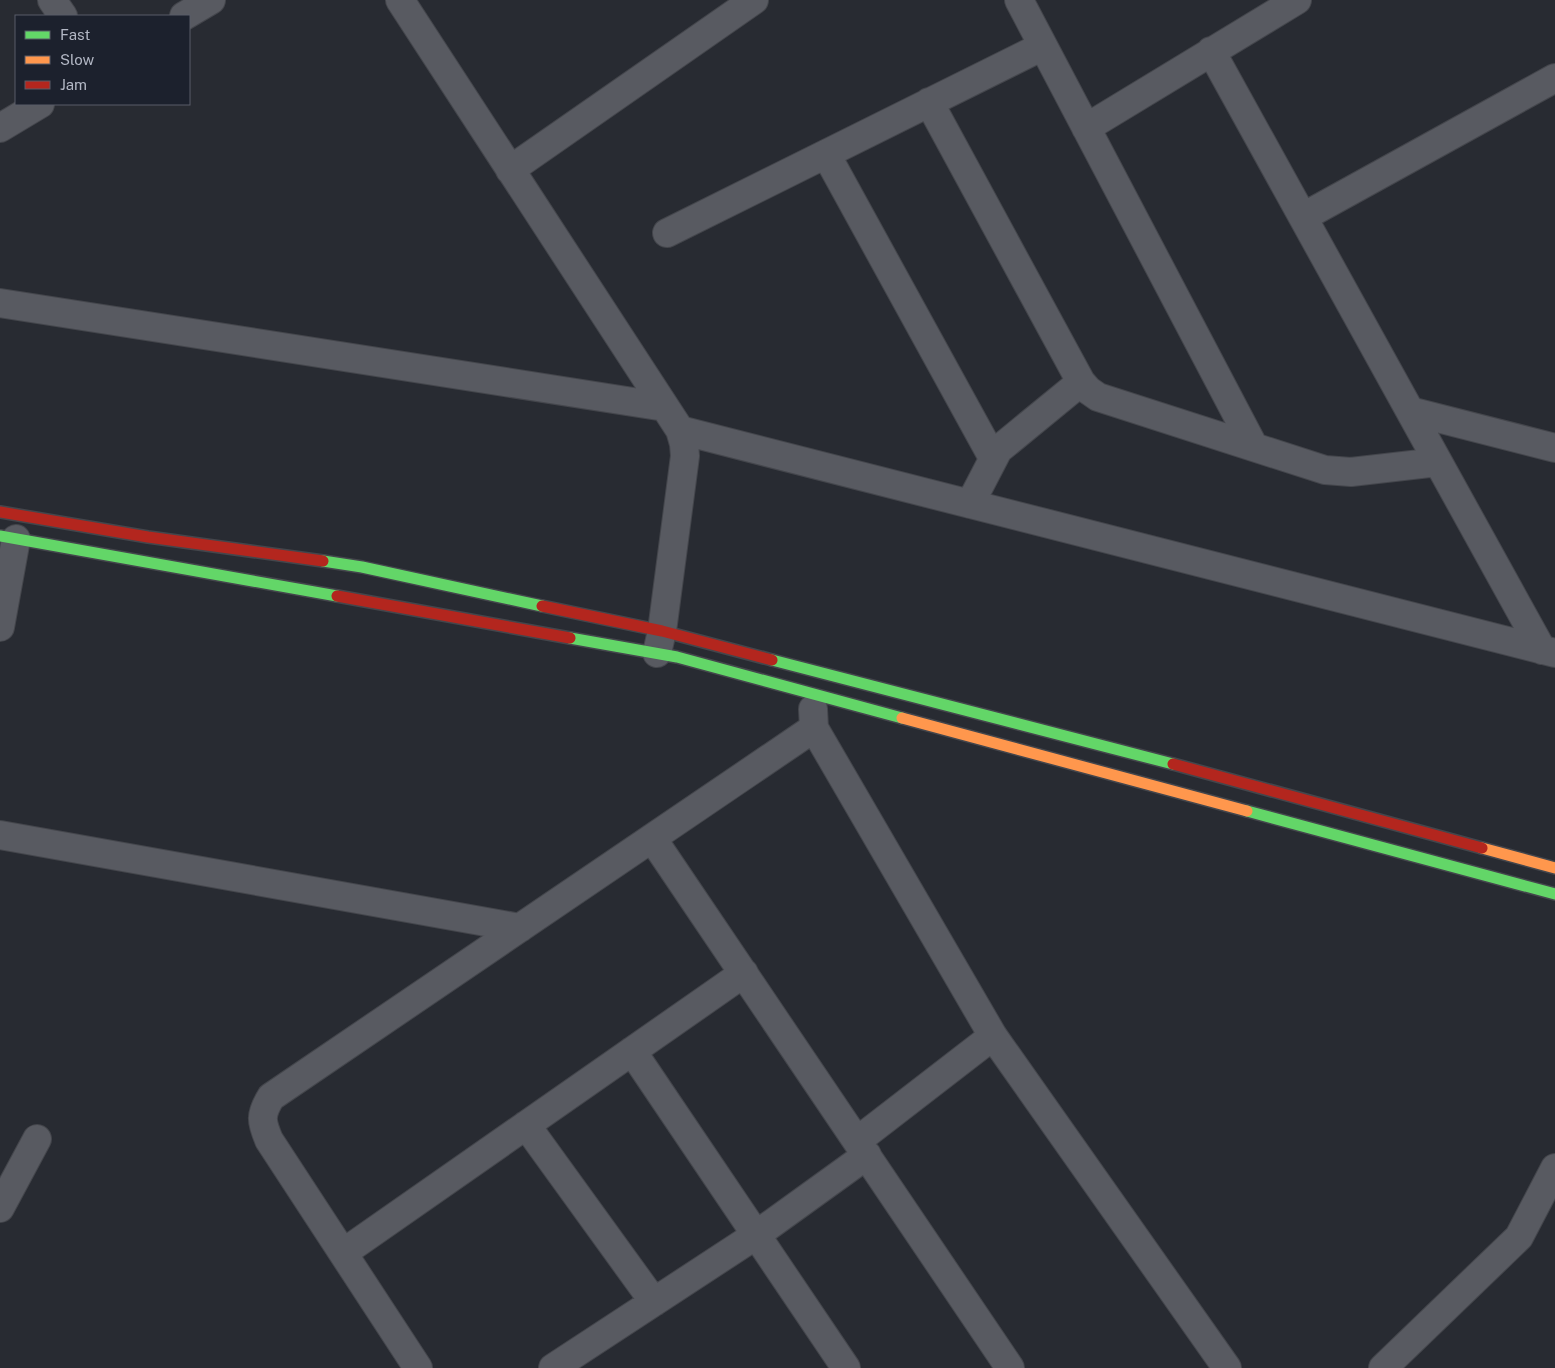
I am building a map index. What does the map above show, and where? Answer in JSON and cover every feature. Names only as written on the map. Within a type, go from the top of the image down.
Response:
[{"type":"street","points":[[52,0],[62,15]]},
{"type":"street","points":[[400,0],[680,430],[685,456],[660,642]]},
{"type":"street","points":[[510,170],[754,0]]},
{"type":"street","points":[[1019,0],[1254,447]]},
{"type":"street","points":[[1086,128],[1297,0]]},
{"type":"street","points":[[667,233],[1043,46]]},
{"type":"street","points":[[1211,51],[1438,462],[1548,652]]},
{"type":"street","points":[[1303,217],[1555,78]]},
{"type":"street","points":[[929,102],[1081,382],[1088,390],[1098,397],[1325,470],[1350,472],[1438,462]]},
{"type":"street","points":[[0,128],[38,105]]},
{"type":"street","points":[[826,154],[993,458]]},
{"type":"street","points":[[0,303],[665,407]]},
{"type":"street","points":[[970,504],[993,458],[1004,443],[1081,382]]},
{"type":"street","points":[[1410,411],[1555,448]]},
{"type":"street","points":[[680,430],[1548,652]]},
{"type":"street","points":[[0,512],[148,538],[362,567],[811,681],[1260,787],[1555,868]]},
{"type":"street","points":[[0,627],[8,538],[660,642],[677,657],[811,681],[1555,894]]},
{"type":"street","points":[[811,681],[814,728],[993,1036],[1227,1368]]},
{"type":"street","points":[[418,1368],[269,1140],[263,1125],[263,1111],[271,1097],[814,728]]},
{"type":"street","points":[[0,835],[520,928]]},
{"type":"street","points":[[652,838],[1010,1368]]},
{"type":"street","points":[[343,1253],[744,973]]},
{"type":"street","points":[[553,1368],[756,1235],[862,1148],[993,1036]]},
{"type":"street","points":[[632,1051],[846,1368]]},
{"type":"street","points":[[526,1125],[654,1302]]},
{"type":"street","points":[[0,1208],[37,1139]]},
{"type":"street","points":[[1383,1368],[1519,1237],[1555,1168]]},
{"type":"traffic: fast","points":[[0,536],[337,596]]},
{"type":"traffic: fast","points":[[323,561],[362,567],[542,606]]},
{"type":"traffic: fast","points":[[570,638],[677,657],[902,718]]},
{"type":"traffic: fast","points":[[772,660],[1173,764]]},
{"type":"traffic: fast","points":[[1247,811],[1555,894]]},
{"type":"traffic: slow","points":[[902,718],[1247,811]]},
{"type":"traffic: slow","points":[[1482,848],[1555,868]]},
{"type":"traffic: jam","points":[[0,512],[148,537],[323,561]]},
{"type":"traffic: jam","points":[[337,596],[570,638]]},
{"type":"traffic: jam","points":[[542,606],[662,631],[772,660]]},
{"type":"traffic: jam","points":[[1173,764],[1482,848]]}]
